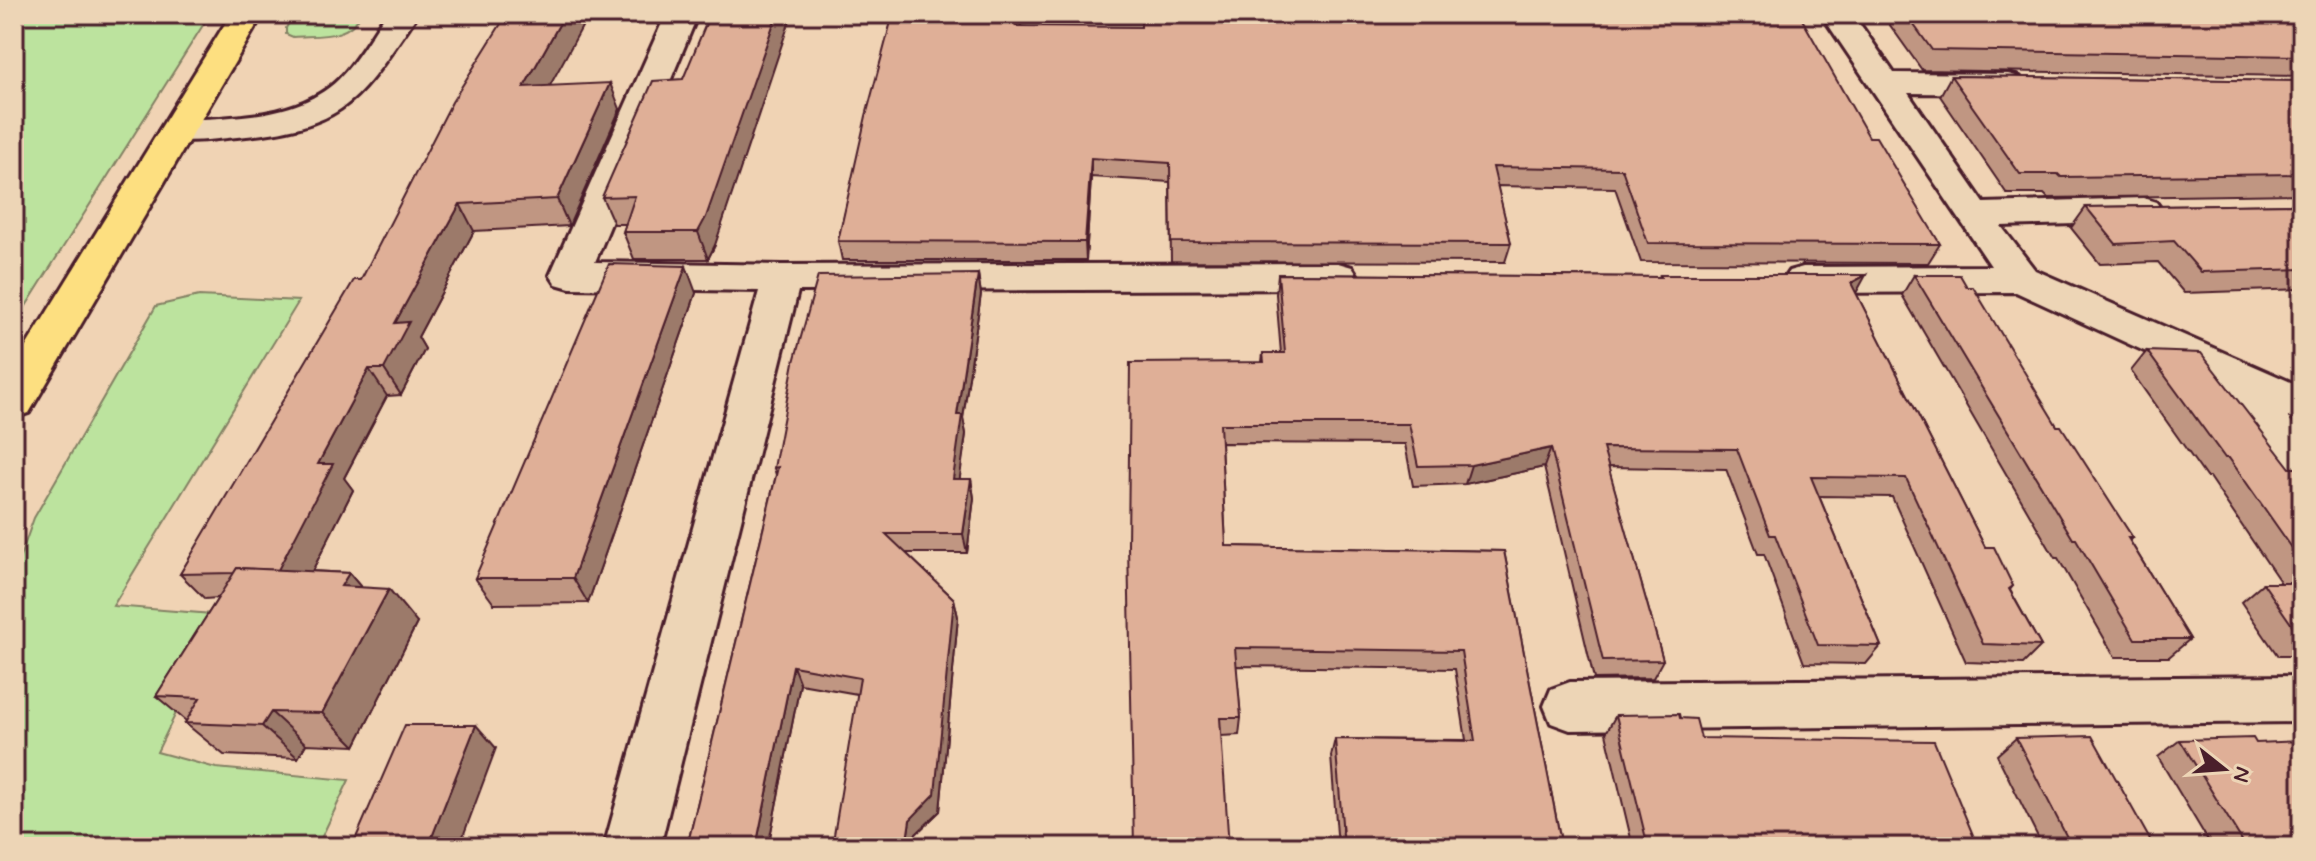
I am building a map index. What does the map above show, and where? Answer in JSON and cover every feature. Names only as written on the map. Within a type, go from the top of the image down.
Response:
[{"type":"highway","points":[[14,402],[247,14]]},
{"type":"street","points":[[176,131],[299,118],[331,104],[351,86],[402,14]]},
{"type":"street","points":[[682,14],[570,275],[782,278],[1377,277]]},
{"type":"street","points":[[1837,14],[1973,215],[2021,279]]},
{"type":"street","points":[[1883,83],[2038,84]]},
{"type":"street","points":[[1973,215],[2181,210]]},
{"type":"street","points":[[632,847],[782,278]]},
{"type":"street","points":[[1768,280],[2021,279],[2302,405]]},
{"type":"street","points":[[2229,372],[2302,469]]},
{"type":"street","points":[[1570,706],[2302,699]]},
{"type":"green space","points":[[14,14],[210,14],[14,325]]},
{"type":"green space","points":[[294,14],[361,14],[340,32],[293,37],[286,34],[286,28]]},
{"type":"green space","points":[[199,296],[299,301],[113,606],[224,615],[157,752],[216,768],[349,780],[317,847],[14,847],[14,574],[34,518],[156,306]]},
{"type":"building","points":[[507,14],[565,14],[524,87],[610,83],[557,199],[460,204],[395,323],[409,322],[384,369],[369,369],[318,464],[333,464],[278,570],[237,568],[234,573],[180,574],[354,280],[361,280],[452,102]]},
{"type":"building","points":[[710,14],[777,14],[706,217],[698,232],[623,232],[635,196],[602,197],[653,81],[683,79]]},
{"type":"building","points":[[893,14],[1018,14],[1016,26],[1141,27],[1141,17],[1174,17],[1174,14],[1799,14],[1869,137],[1876,137],[1940,244],[1648,243],[1622,169],[1493,167],[1511,243],[1171,242],[1170,163],[1091,158],[1085,242],[838,241]]},
{"type":"building","points":[[1906,14],[2302,14],[2302,56],[1932,50]]},
{"type":"building","points":[[1951,76],[2302,81],[2302,174],[2061,177],[2058,174],[2020,174]]},
{"type":"building","points":[[2302,204],[2302,269],[2201,272],[2174,241],[2116,244],[2086,207]]},
{"type":"building","points":[[609,264],[686,266],[573,578],[475,578]]},
{"type":"building","points":[[978,274],[957,415],[962,415],[953,479],[971,479],[963,534],[886,534],[954,599],[935,794],[910,820],[906,847],[832,847],[860,678],[793,666],[756,847],[687,847],[778,467],[774,468],[794,362],[818,276]]},
{"type":"building","points":[[1278,274],[1866,275],[1851,283],[1985,547],[1994,547],[2013,586],[2009,589],[2041,646],[1983,644],[1906,478],[1811,477],[1881,646],[1818,645],[1737,449],[1603,448],[1663,660],[1603,661],[1551,448],[1471,465],[1418,466],[1409,424],[1220,424],[1226,546],[1504,551],[1562,847],[1344,847],[1335,739],[1475,741],[1461,651],[1235,648],[1241,718],[1220,718],[1229,847],[1134,847],[1128,545],[1130,363],[1264,362],[1263,353],[1285,353]]},
{"type":"building","points":[[1914,275],[1960,275],[1967,287],[1973,287],[2057,426],[2061,426],[2133,538],[2128,538],[2190,639],[2135,639]]},
{"type":"building","points":[[2147,351],[2201,353],[2290,468],[2302,468],[2302,562],[2229,458],[2225,458]]},
{"type":"building","points":[[237,568],[349,573],[341,586],[389,589],[322,713],[271,712],[262,726],[185,723],[200,698],[156,696]]},
{"type":"building","points":[[2263,583],[2302,583],[2302,638],[2301,638]]},
{"type":"building","points":[[1679,714],[1680,718],[1696,719],[1701,738],[1934,741],[1978,847],[1648,847],[1616,715]]},
{"type":"building","points":[[405,725],[476,725],[428,847],[352,847]]},
{"type":"building","points":[[2092,736],[2154,847],[2072,847],[2016,738]]},
{"type":"building","points":[[2253,738],[2256,743],[2302,741],[2302,847],[2246,847],[2180,740]]}]
